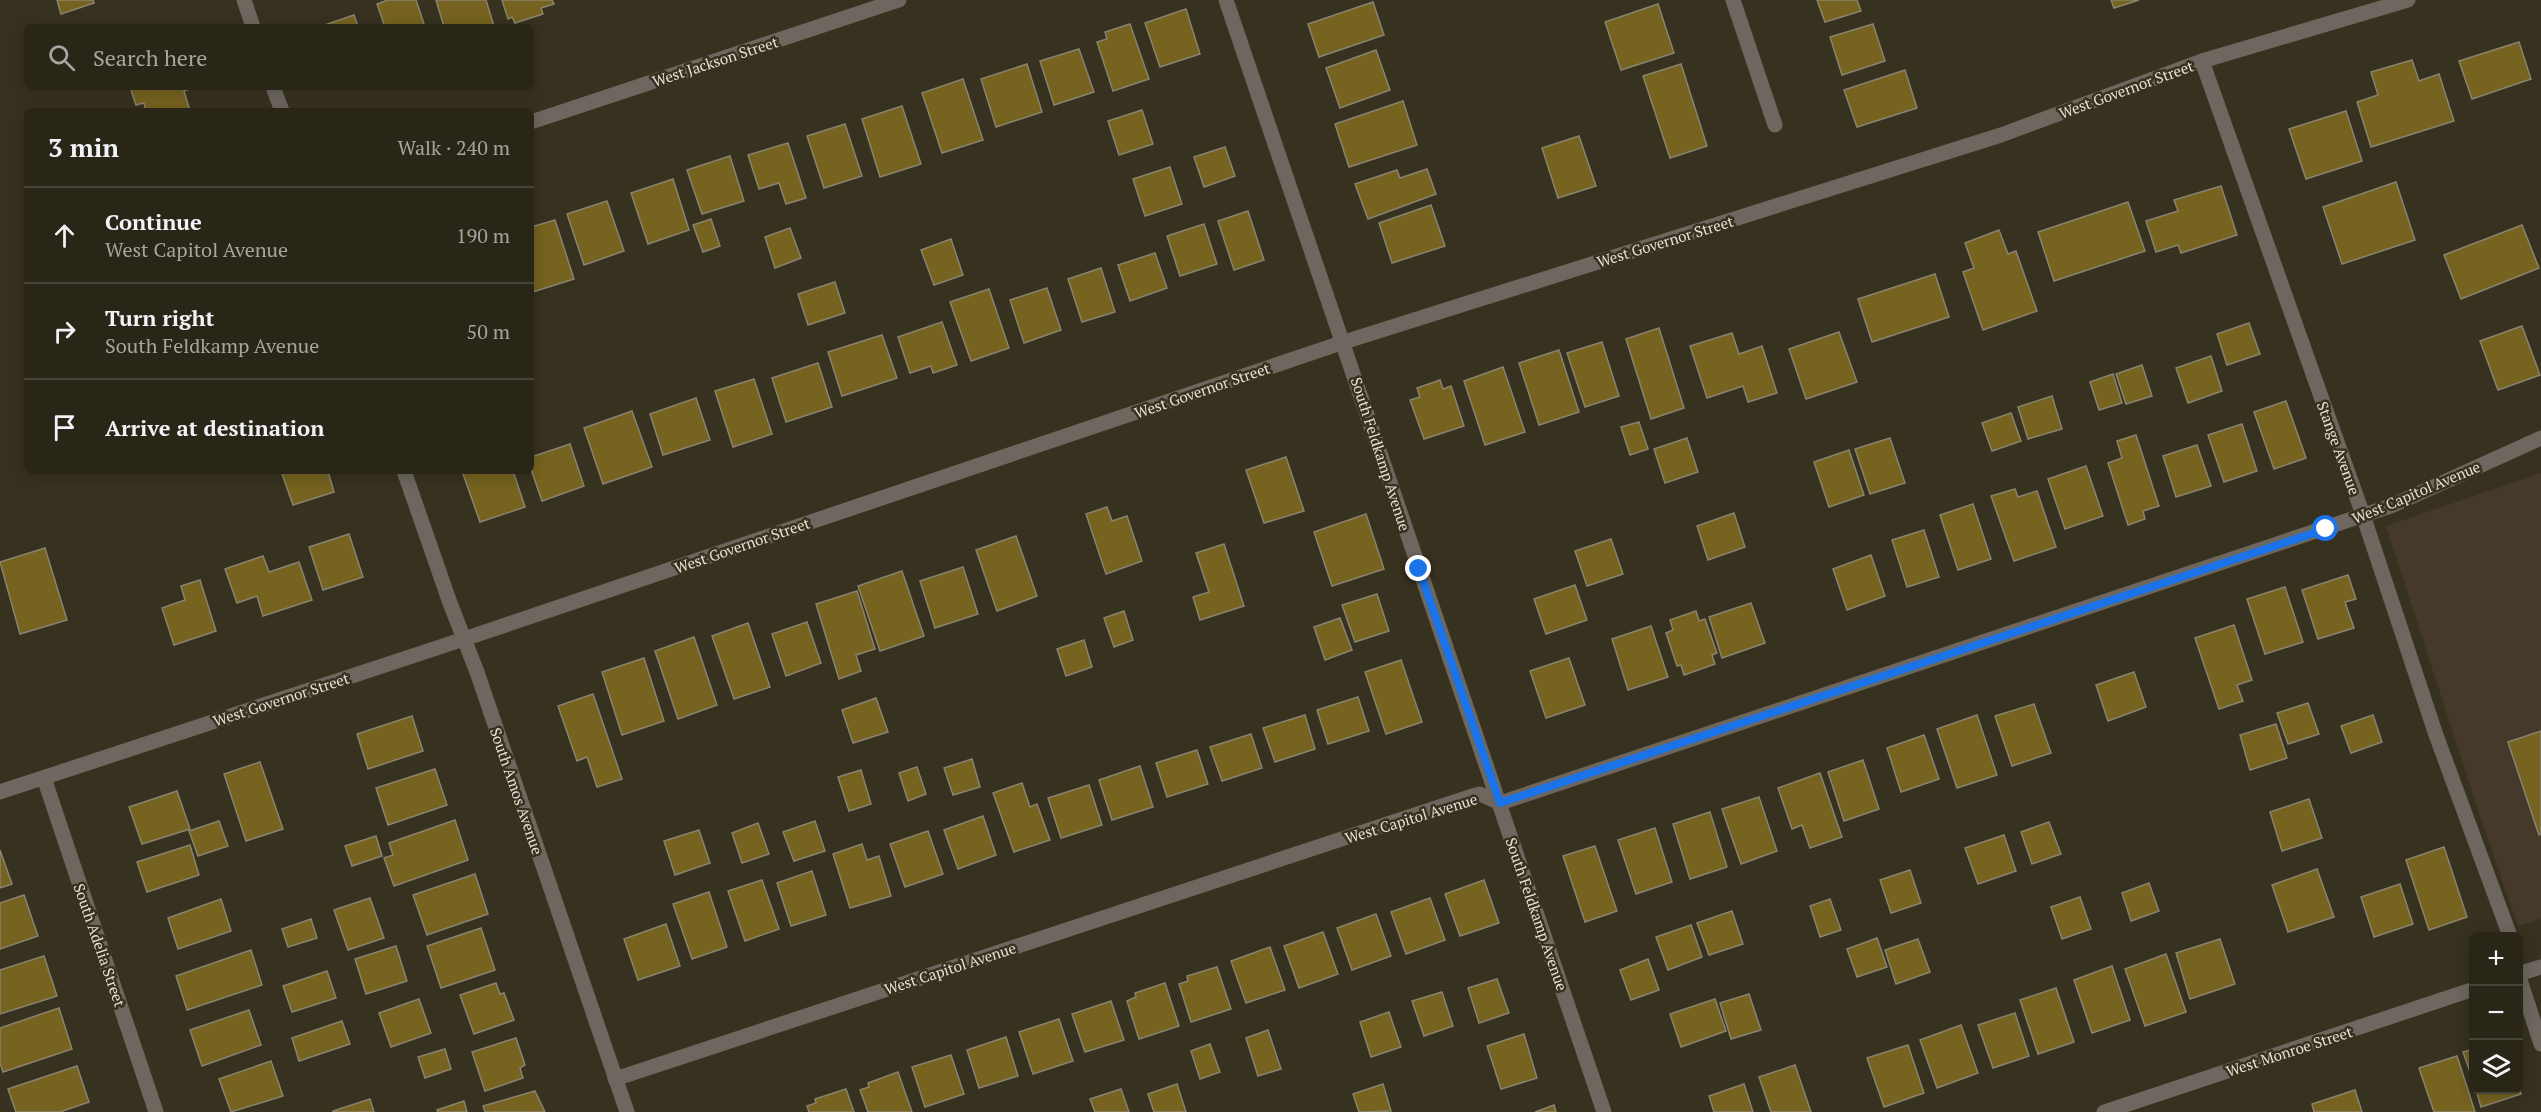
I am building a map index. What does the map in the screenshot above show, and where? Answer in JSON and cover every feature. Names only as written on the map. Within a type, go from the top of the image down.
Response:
[{"type":"street","points":[[244,0],[252,24]]},
{"type":"street","name":"West Jackson Street","points":[[534,121],[899,0]]},
{"type":"street","name":"South Feldkamp Avenue","points":[[1226,0],[1604,1112]]},
{"type":"street","points":[[1733,0],[1775,125]]},
{"type":"street","name":"West Governor Street","points":[[0,792],[464,639],[1344,342],[2001,135],[2202,61],[2408,0]]},
{"type":"street","name":"Stange Avenue","points":[[2202,61],[2363,515],[2436,735],[2509,932]]},
{"type":"street","points":[[274,90],[281,108]]},
{"type":"street","name":"West Capitol Avenue","points":[[615,1079],[1472,796],[1480,794],[1500,803],[2391,506],[2541,438]]},
{"type":"street","name":"South Amos Avenue","points":[[405,474],[627,1112]]},
{"type":"street","name":"South Adelia Street","points":[[44,778],[156,1112]]},
{"type":"street","points":[[2523,973],[2541,967]]},
{"type":"street","points":[[2523,986],[2541,1044]]},
{"type":"street","name":"West Monroe Street","points":[[2104,1112],[2469,991]]},
{"type":"shaded area","points":[[2541,473],[2541,919],[2518,926],[2386,526]]},
{"type":"building","points":[[57,0],[93,0],[94,3],[61,14]]},
{"type":"building","points":[[388,0],[416,0],[424,24],[384,24],[377,4]]},
{"type":"building","points":[[436,0],[486,0],[493,24],[443,24]]},
{"type":"building","points":[[502,0],[552,0],[554,4],[541,8],[543,14],[515,23],[512,17],[508,19]]},
{"type":"building","points":[[1817,0],[1857,0],[1861,11],[1825,22]]},
{"type":"building","points":[[2111,0],[2139,0],[2114,8]]},
{"type":"building","points":[[1373,2],[1384,35],[1319,57],[1308,24]]},
{"type":"building","points":[[1658,4],[1674,53],[1621,70],[1605,22]]},
{"type":"building","points":[[1186,9],[1200,54],[1160,67],[1145,23]]},
{"type":"building","points":[[354,15],[357,24],[328,24]]},
{"type":"building","points":[[1130,24],[1149,79],[1113,91],[1097,42],[1107,39],[1105,32]]},
{"type":"building","points":[[1873,24],[1885,61],[1842,75],[1830,37]]},
{"type":"building","points":[[2519,42],[2531,79],[2472,99],[2459,61]]},
{"type":"building","points":[[1079,49],[1094,92],[1054,105],[1040,61]]},
{"type":"building","points":[[1376,50],[1390,90],[1340,108],[1326,68]]},
{"type":"building","points":[[2412,60],[2419,81],[2439,74],[2454,121],[2371,147],[2357,102],[2378,95],[2371,72]]},
{"type":"building","points":[[1027,64],[1042,112],[996,127],[981,79]]},
{"type":"building","points":[[1681,64],[1707,146],[1670,158],[1643,76]]},
{"type":"building","points":[[1905,70],[1917,108],[1857,127],[1844,90]]},
{"type":"building","points":[[963,79],[983,140],[942,153],[922,93]]},
{"type":"building","points":[[131,90],[187,90],[184,91],[189,108],[145,108],[144,103],[136,105]]},
{"type":"building","points":[[1403,101],[1417,145],[1349,167],[1335,124]]},
{"type":"building","points":[[902,106],[921,164],[880,177],[862,119]]},
{"type":"building","points":[[1142,110],[1153,144],[1119,155],[1108,121]]},
{"type":"building","points":[[2346,111],[2362,161],[2306,179],[2289,129]]},
{"type":"building","points":[[845,124],[862,176],[824,188],[807,136]]},
{"type":"building","points":[[1579,136],[1596,186],[1558,198],[1542,148]]},
{"type":"building","points":[[788,143],[806,198],[786,204],[779,183],[759,189],[748,155]]},
{"type":"building","points":[[1225,147],[1235,176],[1204,187],[1194,157]]},
{"type":"building","points":[[730,156],[744,201],[702,214],[687,170]]},
{"type":"building","points":[[1170,167],[1182,204],[1145,216],[1133,179]]},
{"type":"building","points":[[1427,169],[1436,194],[1368,219],[1355,184],[1397,170],[1400,178]]},
{"type":"building","points":[[673,179],[689,230],[648,244],[631,193]]},
{"type":"building","points":[[2396,182],[2415,240],[2342,264],[2323,207]]},
{"type":"building","points":[[2221,186],[2237,235],[2181,253],[2178,245],[2156,252],[2146,221],[2178,211],[2174,200]]},
{"type":"building","points":[[607,201],[624,251],[584,265],[567,214]]},
{"type":"building","points":[[2128,202],[2145,251],[2054,281],[2038,232]]},
{"type":"building","points":[[1431,205],[1445,246],[1392,263],[1379,223]]},
{"type":"building","points":[[1248,211],[1264,260],[1234,270],[1218,221]]},
{"type":"building","points":[[711,219],[720,246],[703,252],[693,225]]},
{"type":"building","points":[[555,220],[574,279],[534,292],[534,226]]},
{"type":"building","points":[[1204,224],[1217,264],[1180,276],[1167,236]]},
{"type":"building","points":[[2522,225],[2539,268],[2461,299],[2444,255]]},
{"type":"building","points":[[790,228],[801,258],[775,268],[765,237]]},
{"type":"building","points":[[1999,230],[2008,254],[2016,251],[2037,311],[1983,330],[1963,272],[1974,268],[1965,243]]},
{"type":"building","points":[[951,239],[963,275],[934,285],[921,250]]},
{"type":"building","points":[[1155,253],[1167,288],[1130,301],[1118,265]]},
{"type":"building","points":[[1101,268],[1115,312],[1082,322],[1068,279]]},
{"type":"building","points":[[1935,274],[1949,317],[1872,342],[1858,299]]},
{"type":"building","points":[[835,282],[845,313],[808,325],[798,294]]},
{"type":"building","points":[[1047,288],[1061,330],[1024,343],[1010,300]]},
{"type":"building","points":[[989,289],[1009,348],[971,361],[950,302]]},
{"type":"building","points":[[942,322],[957,365],[933,373],[931,366],[910,373],[898,337]]},
{"type":"building","points":[[2249,323],[2260,354],[2227,365],[2217,334]]},
{"type":"building","points":[[2522,326],[2540,375],[2498,390],[2480,341]]},
{"type":"building","points":[[1659,328],[1684,408],[1651,419],[1626,339]]},
{"type":"building","points":[[1839,332],[1857,382],[1806,399],[1789,349]]},
{"type":"building","points":[[1732,333],[1739,354],[1762,346],[1777,393],[1748,402],[1743,386],[1707,398],[1690,346]]},
{"type":"building","points":[[882,335],[897,378],[842,396],[828,352]]},
{"type":"building","points":[[1602,342],[1619,396],[1585,407],[1567,353]]},
{"type":"building","points":[[1559,350],[1579,412],[1539,425],[1519,363]]},
{"type":"building","points":[[2211,356],[2222,391],[2188,403],[2176,368]]},
{"type":"building","points":[[818,363],[832,407],[786,422],[772,378]]},
{"type":"building","points":[[2142,365],[2152,396],[2126,404],[2116,374]]},
{"type":"building","points":[[1503,367],[1525,432],[1485,445],[1464,381]]},
{"type":"building","points":[[2113,374],[2122,403],[2099,410],[2090,382]]},
{"type":"building","points":[[754,379],[772,434],[733,447],[715,391]]},
{"type":"building","points":[[1440,380],[1443,389],[1451,386],[1464,426],[1424,439],[1410,400],[1420,397],[1417,388]]},
{"type":"building","points":[[2052,396],[2062,429],[2028,439],[2018,407]]},
{"type":"building","points":[[696,398],[710,440],[663,455],[650,414]]},
{"type":"building","points":[[2286,401],[2306,458],[2274,469],[2254,412]]},
{"type":"building","points":[[632,411],[652,467],[603,484],[584,428]]},
{"type":"building","points":[[2011,413],[2021,441],[1992,451],[1982,423]]},
{"type":"building","points":[[1639,422],[1648,449],[1630,455],[1621,427]]},
{"type":"building","points":[[2242,424],[2257,471],[2224,482],[2208,435]]},
{"type":"building","points":[[2136,435],[2159,506],[2143,511],[2145,519],[2128,525],[2108,463],[2122,458],[2117,441]]},
{"type":"building","points":[[1687,438],[1698,472],[1665,483],[1654,449]]},
{"type":"building","points":[[1890,438],[1905,483],[1870,494],[1855,449]]},
{"type":"building","points":[[570,444],[584,486],[542,501],[533,474],[534,456]]},
{"type":"building","points":[[2197,445],[2211,486],[2176,497],[2163,456]]},
{"type":"building","points":[[1849,450],[1864,495],[1829,507],[1814,462]]},
{"type":"building","points":[[1286,457],[1304,511],[1264,523],[1246,470]]},
{"type":"building","points":[[2086,466],[2103,516],[2065,529],[2048,479]]},
{"type":"building","points":[[282,474],[329,474],[334,492],[293,505]]},
{"type":"building","points":[[463,474],[514,474],[525,507],[480,522]]},
{"type":"building","points":[[2015,489],[2018,497],[2037,491],[2056,547],[2014,561],[1991,496]]},
{"type":"building","points":[[1973,504],[1991,559],[1958,570],[1940,515]]},
{"type":"building","points":[[1107,507],[1112,521],[1127,516],[1142,561],[1106,574],[1086,514]]},
{"type":"building","points":[[1734,513],[1745,547],[1708,560],[1697,526]]},
{"type":"building","points":[[1366,514],[1384,569],[1332,586],[1314,532]]},
{"type":"building","points":[[1924,530],[1939,577],[1907,587],[1892,540]]},
{"type":"building","points":[[349,534],[363,577],[323,590],[309,547]]},
{"type":"building","points":[[1016,536],[1037,596],[997,611],[976,550]]},
{"type":"building","points":[[1611,539],[1623,574],[1587,586],[1575,551]]},
{"type":"building","points":[[1224,544],[1244,606],[1200,620],[1193,597],[1209,592],[1196,553]]},
{"type":"building","points":[[45,548],[67,620],[20,634],[0,562]]},
{"type":"building","points":[[1871,555],[1885,596],[1847,610],[1833,569]]},
{"type":"building","points":[[263,556],[269,572],[299,562],[312,600],[263,616],[257,596],[237,603],[225,569]]},
{"type":"building","points":[[963,567],[978,614],[935,628],[920,581]]},
{"type":"building","points":[[902,571],[924,636],[880,651],[858,586]]},
{"type":"building","points":[[2348,575],[2356,599],[2345,602],[2354,628],[2318,639],[2302,590]]},
{"type":"building","points":[[200,580],[216,631],[174,645],[162,608],[185,600],[181,586]]},
{"type":"building","points":[[1575,585],[1587,620],[1546,634],[1534,599]]},
{"type":"building","points":[[2285,587],[2303,642],[2265,654],[2247,599]]},
{"type":"building","points":[[857,591],[875,649],[856,655],[861,671],[839,679],[816,604]]},
{"type":"building","points":[[1377,594],[1389,631],[1355,642],[1342,605]]},
{"type":"building","points":[[1751,603],[1765,643],[1722,658],[1709,617]]},
{"type":"building","points":[[1124,611],[1133,640],[1114,647],[1104,618]]},
{"type":"building","points":[[1696,611],[1699,621],[1705,619],[1717,653],[1712,655],[1715,664],[1684,675],[1681,665],[1677,666],[1666,633],[1673,630],[1670,620]]},
{"type":"building","points":[[1340,618],[1352,650],[1325,660],[1314,627]]},
{"type":"building","points":[[807,622],[821,663],[786,676],[772,634]]},
{"type":"building","points":[[748,623],[770,687],[734,699],[712,636]]},
{"type":"building","points":[[2234,625],[2252,680],[2237,685],[2243,701],[2219,709],[2195,638]]},
{"type":"building","points":[[1651,626],[1668,677],[1628,690],[1612,639]]},
{"type":"building","points":[[694,637],[717,705],[678,719],[655,651]]},
{"type":"building","points":[[1084,640],[1092,667],[1066,676],[1057,649]]},
{"type":"building","points":[[644,658],[664,721],[622,735],[602,672]]},
{"type":"building","points":[[1569,658],[1585,705],[1546,718],[1530,671]]},
{"type":"building","points":[[1401,660],[1422,722],[1386,734],[1365,672]]},
{"type":"building","points":[[2134,672],[2146,707],[2108,721],[2096,685]]},
{"type":"building","points":[[593,694],[622,779],[597,787],[587,757],[577,761],[558,706]]},
{"type":"building","points":[[1358,697],[1369,731],[1328,744],[1317,710]]},
{"type":"building","points":[[876,698],[888,732],[853,743],[842,710]]},
{"type":"building","points":[[2308,703],[2319,734],[2288,744],[2277,713]]},
{"type":"building","points":[[2034,704],[2051,753],[2012,766],[1995,716]]},
{"type":"building","points":[[1305,715],[1315,749],[1275,762],[1263,728]]},
{"type":"building","points":[[1977,715],[1997,775],[1957,788],[1937,729]]},
{"type":"building","points":[[2373,715],[2382,742],[2351,753],[2341,726]]},
{"type":"building","points":[[412,716],[423,751],[368,769],[357,734]]},
{"type":"building","points":[[2276,724],[2287,758],[2250,770],[2240,735]]},
{"type":"building","points":[[2541,731],[2541,834],[2539,835],[2508,742]]},
{"type":"building","points":[[1251,734],[1262,768],[1222,781],[1210,747]]},
{"type":"building","points":[[1924,735],[1939,779],[1901,792],[1887,748]]},
{"type":"building","points":[[1197,750],[1208,784],[1167,797],[1156,763]]},
{"type":"building","points":[[972,759],[980,787],[953,795],[944,768]]},
{"type":"building","points":[[1863,760],[1879,809],[1844,821],[1828,772]]},
{"type":"building","points":[[260,762],[283,829],[246,841],[224,774]]},
{"type":"building","points":[[1140,766],[1153,807],[1112,820],[1099,780]]},
{"type":"building","points":[[917,767],[926,794],[908,801],[899,773]]},
{"type":"building","points":[[435,769],[447,805],[388,825],[376,788]]},
{"type":"building","points":[[861,770],[871,804],[849,811],[838,777]]},
{"type":"building","points":[[1820,773],[1842,837],[1810,848],[1802,825],[1792,829],[1778,788]]},
{"type":"building","points":[[1022,783],[1030,807],[1037,804],[1050,840],[1014,852],[993,793]]},
{"type":"building","points":[[1089,785],[1102,825],[1061,838],[1048,798]]},
{"type":"building","points":[[177,791],[190,829],[142,844],[129,807]]},
{"type":"building","points":[[1759,797],[1777,851],[1741,864],[1722,809]]},
{"type":"building","points":[[2309,799],[2322,838],[2282,851],[2270,812]]},
{"type":"building","points":[[1710,812],[1727,867],[1690,879],[1673,824]]},
{"type":"building","points":[[983,816],[996,855],[958,869],[944,830]]},
{"type":"building","points":[[455,820],[468,860],[394,886],[384,858],[393,855],[389,843]]},
{"type":"building","points":[[219,821],[228,846],[198,856],[189,831]]},
{"type":"building","points":[[815,821],[825,851],[794,861],[783,832]]},
{"type":"building","points":[[2049,822],[2061,854],[2032,864],[2021,832]]},
{"type":"building","points":[[758,823],[769,854],[742,863],[732,833]]},
{"type":"building","points":[[1655,828],[1672,882],[1636,894],[1618,840]]},
{"type":"building","points":[[699,830],[710,863],[675,875],[664,841]]},
{"type":"building","points":[[928,831],[943,874],[905,887],[890,844]]},
{"type":"building","points":[[2004,835],[2016,871],[1978,884],[1965,848]]},
{"type":"building","points":[[376,836],[382,856],[352,866],[345,846]]},
{"type":"building","points":[[862,844],[867,860],[879,856],[891,896],[850,908],[833,854]]},
{"type":"building","points":[[190,845],[199,875],[147,892],[137,862]]},
{"type":"building","points":[[1595,846],[1617,911],[1585,922],[1563,856]]},
{"type":"building","points":[[2444,847],[2467,917],[2429,930],[2406,860]]},
{"type":"building","points":[[0,850],[12,884],[0,888]]},
{"type":"building","points":[[2317,869],[2334,917],[2288,932],[2272,885]]},
{"type":"building","points":[[1910,870],[1921,903],[1891,913],[1880,880]]},
{"type":"building","points":[[812,871],[826,915],[791,926],[777,883]]},
{"type":"building","points":[[475,874],[488,914],[427,935],[413,895]]},
{"type":"building","points":[[762,880],[779,929],[745,941],[728,891]]},
{"type":"building","points":[[1484,880],[1499,923],[1460,936],[1445,894]]},
{"type":"building","points":[[2149,883],[2159,911],[2131,921],[2122,893]]},
{"type":"building","points":[[2400,884],[2413,924],[2374,937],[2361,897]]},
{"type":"building","points":[[709,892],[727,947],[692,959],[673,904]]},
{"type":"building","points":[[24,895],[38,936],[0,949],[0,903]]},
{"type":"building","points":[[2080,897],[2091,929],[2062,939],[2051,907]]},
{"type":"building","points":[[370,898],[384,938],[348,950],[334,910]]},
{"type":"building","points":[[1430,898],[1445,940],[1406,954],[1391,912]]},
{"type":"building","points":[[221,899],[231,931],[178,949],[168,918]]},
{"type":"building","points":[[1830,899],[1841,930],[1820,937],[1810,906]]},
{"type":"building","points":[[1732,911],[1743,944],[1709,955],[1697,923]]},
{"type":"building","points":[[1376,914],[1391,956],[1352,970],[1337,928]]},
{"type":"building","points":[[311,919],[317,938],[288,947],[282,929]]},
{"type":"building","points":[[666,924],[680,966],[638,980],[624,939]]},
{"type":"building","points":[[1691,925],[1702,957],[1668,970],[1656,937]]},
{"type":"building","points":[[481,928],[495,970],[441,988],[427,946]]},
{"type":"building","points":[[1323,932],[1338,974],[1299,988],[1284,946]]},
{"type":"building","points":[[1877,938],[1887,967],[1857,977],[1847,949]]},
{"type":"building","points":[[1918,939],[1930,972],[1896,984],[1885,950]]},
{"type":"building","points":[[2220,939],[2235,984],[2190,999],[2176,953]]},
{"type":"building","points":[[396,946],[407,981],[366,994],[355,959]]},
{"type":"building","points":[[1270,947],[1285,990],[1246,1003],[1231,961]]},
{"type":"building","points":[[251,950],[262,985],[187,1010],[176,976]]},
{"type":"building","points":[[2166,954],[2186,1012],[2145,1026],[2125,969]]},
{"type":"building","points":[[44,956],[57,996],[0,1014],[0,970]]},
{"type":"building","points":[[1648,959],[1659,990],[1631,1000],[1620,970]]},
{"type":"building","points":[[2112,966],[2130,1020],[2092,1033],[2074,980]]},
{"type":"building","points":[[1217,967],[1231,1009],[1191,1022],[1179,984],[1188,981],[1187,976]]},
{"type":"building","points":[[327,971],[336,998],[292,1012],[283,986]]},
{"type":"building","points":[[1497,979],[1509,1013],[1479,1023],[1468,988]]},
{"type":"building","points":[[496,983],[500,994],[504,993],[514,1020],[474,1034],[460,995]]},
{"type":"building","points":[[1165,983],[1179,1026],[1139,1039],[1127,1001],[1136,997],[1135,993]]},
{"type":"building","points":[[2056,988],[2074,1042],[2038,1054],[2020,1000]]},
{"type":"building","points":[[1442,992],[1453,1026],[1424,1036],[1412,1001]]},
{"type":"building","points":[[1749,994],[1761,1030],[1731,1039],[1720,1003]]},
{"type":"building","points":[[419,999],[431,1033],[391,1047],[379,1013]]},
{"type":"building","points":[[1715,999],[1726,1031],[1681,1047],[1670,1014]]},
{"type":"building","points":[[1111,1001],[1124,1040],[1085,1052],[1072,1014]]},
{"type":"building","points":[[59,1008],[72,1049],[3,1072],[0,1063],[0,1028]]},
{"type":"building","points":[[249,1010],[261,1045],[202,1066],[190,1030]]},
{"type":"building","points":[[1389,1012],[1401,1047],[1371,1057],[1360,1022]]},
{"type":"building","points":[[2015,1013],[2029,1056],[1993,1068],[1978,1025]]},
{"type":"building","points":[[1059,1019],[1073,1061],[1033,1074],[1019,1032]]},
{"type":"building","points":[[342,1021],[350,1044],[299,1061],[292,1038]]},
{"type":"building","points":[[1961,1025],[1978,1073],[1937,1088],[1920,1040]]},
{"type":"building","points":[[1268,1030],[1281,1069],[1258,1076],[1246,1038]]},
{"type":"building","points":[[1524,1034],[1537,1078],[1501,1089],[1487,1046]]},
{"type":"building","points":[[1006,1037],[1018,1076],[979,1088],[967,1050]]},
{"type":"building","points":[[516,1038],[525,1065],[520,1068],[523,1078],[485,1091],[472,1052]]},
{"type":"building","points":[[1210,1044],[1220,1072],[1200,1079],[1191,1051]]},
{"type":"building","points":[[1908,1045],[1924,1093],[1884,1107],[1867,1058]]},
{"type":"building","points":[[445,1049],[451,1069],[425,1078],[418,1057]]},
{"type":"building","points":[[2469,1050],[2469,1069],[2463,1052]]},
{"type":"building","points":[[951,1055],[964,1094],[925,1107],[912,1067]]},
{"type":"building","points":[[2457,1056],[2475,1112],[2434,1112],[2419,1068]]},
{"type":"building","points":[[271,1061],[283,1096],[231,1112],[219,1079]]},
{"type":"building","points":[[1795,1065],[1811,1112],[1771,1112],[1759,1077]]},
{"type":"building","points":[[77,1066],[89,1102],[60,1112],[16,1112],[8,1089]]},
{"type":"building","points":[[898,1072],[912,1112],[868,1112],[860,1090],[869,1087],[868,1083]]},
{"type":"building","points":[[1177,1084],[1186,1112],[1154,1112],[1148,1094]]},
{"type":"building","points":[[1383,1084],[1391,1111],[1359,1112],[1353,1094]]},
{"type":"building","points":[[1744,1084],[1753,1112],[1714,1112],[1709,1096]]},
{"type":"building","points":[[846,1089],[854,1112],[809,1112],[807,1106],[816,1103],[815,1099]]},
{"type":"building","points":[[1121,1089],[1129,1112],[1095,1112],[1090,1099]]},
{"type":"building","points":[[2355,1090],[2362,1112],[2314,1112],[2312,1104]]},
{"type":"building","points":[[535,1091],[545,1112],[485,1112],[483,1106]]},
{"type":"building","points":[[2477,1094],[2521,1094],[2481,1107]]},
{"type":"building","points":[[370,1099],[374,1112],[333,1112],[333,1111]]},
{"type":"building","points":[[464,1101],[467,1112],[438,1112],[437,1110]]},
{"type":"building","points":[[1554,1105],[1556,1112],[1535,1112]]},
{"type":"route","points":[[1419,569],[1500,803],[2326,529]]}]
